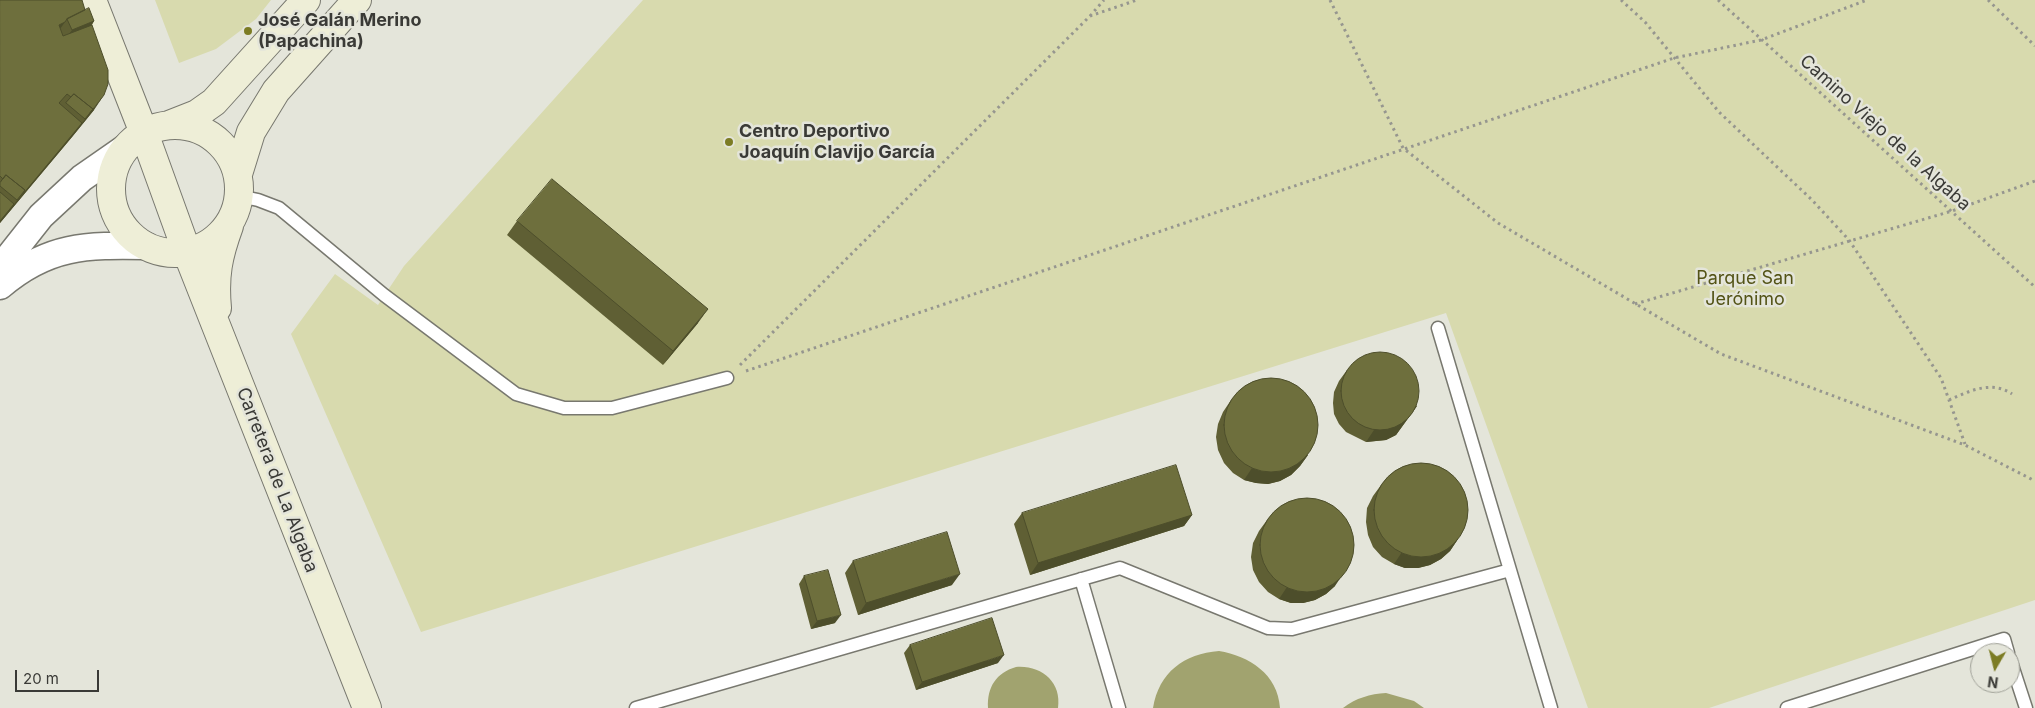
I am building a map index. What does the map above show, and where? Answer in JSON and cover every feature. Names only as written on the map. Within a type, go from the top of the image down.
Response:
[{"type":"main road","name":"Carretera de La Algaba","points":[[92,0],[147,135],[187,252],[366,705]]},
{"type":"main road","points":[[229,225],[207,246],[173,254],[160,252],[132,237],[121,224],[112,201],[112,175],[118,160],[147,135],[197,114],[214,102],[306,0]]},
{"type":"main road","points":[[221,335],[215,287],[216,271],[219,252],[238,206],[239,185],[251,132],[276,91],[357,0]]},
{"type":"main road","points":[[147,135],[181,126],[206,133],[226,150],[233,161],[239,185]]},
{"type":"street","points":[[0,268],[41,216],[82,178],[147,135]]},
{"type":"street","points":[[0,286],[32,262],[64,250],[100,245],[146,246]]},
{"type":"lane","points":[[239,185],[258,200],[279,208],[384,295],[516,394],[564,408],[612,408],[727,378]]},
{"type":"lane","points":[[1438,328],[1551,708]]},
{"type":"lane","points":[[636,708],[1120,568],[1268,628],[1292,629],[1510,570]]},
{"type":"lane","points":[[1081,578],[1119,708]]},
{"type":"lane","points":[[1994,643],[2004,640],[2005,643]]},
{"type":"lane","points":[[1787,708],[1970,651]]},
{"type":"lane","points":[[2020,690],[2026,708]]},
{"type":"path","points":[[727,378],[1104,0]]},
{"type":"path","points":[[1090,16],[1137,0]]},
{"type":"path","points":[[1330,0],[1403,148],[1498,223],[1721,354],[1965,445],[2035,481]]},
{"type":"path","points":[[1621,0],[1645,22],[1720,112],[1812,200],[1849,240],[1942,378],[1965,445]]},
{"type":"path","name":"Camino Viejo de la Algaba","points":[[1718,0],[2035,287]]},
{"type":"path","points":[[727,378],[1674,58],[1761,40],[1867,0]]},
{"type":"path","points":[[1988,0],[2035,46]]},
{"type":"path","points":[[1636,304],[1952,211],[2035,181]]},
{"type":"path","points":[[1949,400],[1971,390],[1987,387],[2003,388],[2012,394]]},
{"type":"green space","points":[[155,0],[271,0],[256,19],[216,49],[179,63]]},
{"type":"green space","name":"Parque San Jerónimo","points":[[643,0],[2035,0],[2035,600],[1709,708],[1588,708],[1446,313],[421,632],[291,334],[335,274],[378,305],[404,266]]},
{"type":"shaded area","points":[[1219,651],[1230,653],[1251,662],[1268,676],[1274,685],[1280,708],[1153,708],[1161,684],[1175,667],[1195,656]]},
{"type":"shaded area","points":[[1016,667],[1034,669],[1048,677],[1057,690],[1058,708],[988,708],[989,694],[994,682],[1003,673]]},
{"type":"shaded area","points":[[1386,693],[1414,701],[1424,708],[1343,708],[1363,697]]},
{"type":"building","points":[[0,0],[82,0],[85,10],[59,25],[63,36],[92,25],[108,70],[108,84],[104,95],[90,113],[93,109],[74,94],[71,97],[67,94],[59,103],[82,123],[23,194],[25,190],[6,175],[3,179],[0,176]]},
{"type":"building","points":[[89,8],[94,21],[72,30],[67,19]]},
{"type":"building","points":[[74,94],[93,109],[85,119],[66,103]]},
{"type":"building","points":[[6,175],[25,190],[17,200],[0,186]]},
{"type":"building","points":[[552,179],[708,309],[673,351],[517,221]]},
{"type":"building","points":[[0,192],[14,204],[0,221]]},
{"type":"building","points":[[1380,352],[1395,355],[1408,363],[1416,376],[1419,391],[1416,406],[1408,419],[1395,427],[1380,430],[1365,427],[1352,419],[1344,406],[1341,391],[1344,376],[1352,363],[1365,355]]},
{"type":"building","points":[[1271,378],[1289,382],[1304,392],[1314,407],[1318,425],[1314,443],[1304,458],[1289,468],[1271,472],[1253,468],[1238,458],[1228,443],[1224,425],[1228,407],[1238,392],[1253,382]]},
{"type":"building","points":[[1421,463],[1439,467],[1454,477],[1464,492],[1468,510],[1464,528],[1454,543],[1439,553],[1421,557],[1403,553],[1388,543],[1378,528],[1374,510],[1378,492],[1388,477],[1403,467]]},
{"type":"building","points":[[1176,465],[1192,515],[1038,563],[1022,513]]},
{"type":"building","points":[[1307,498],[1325,502],[1340,512],[1350,527],[1354,545],[1350,563],[1340,578],[1325,588],[1307,592],[1289,588],[1274,578],[1264,563],[1260,545],[1264,527],[1274,512],[1289,502]]},
{"type":"building","points":[[947,532],[960,574],[866,603],[853,561]]},
{"type":"building","points":[[828,570],[841,615],[817,621],[804,576]]},
{"type":"building","points":[[992,618],[1004,655],[922,682],[910,645]]},
{"type":"place","name":"José Galán Merino (Papachina)","points":[[248,31]]},
{"type":"place","name":"Centro Deportivo Joaquín Clavijo García","points":[[729,142]]}]
